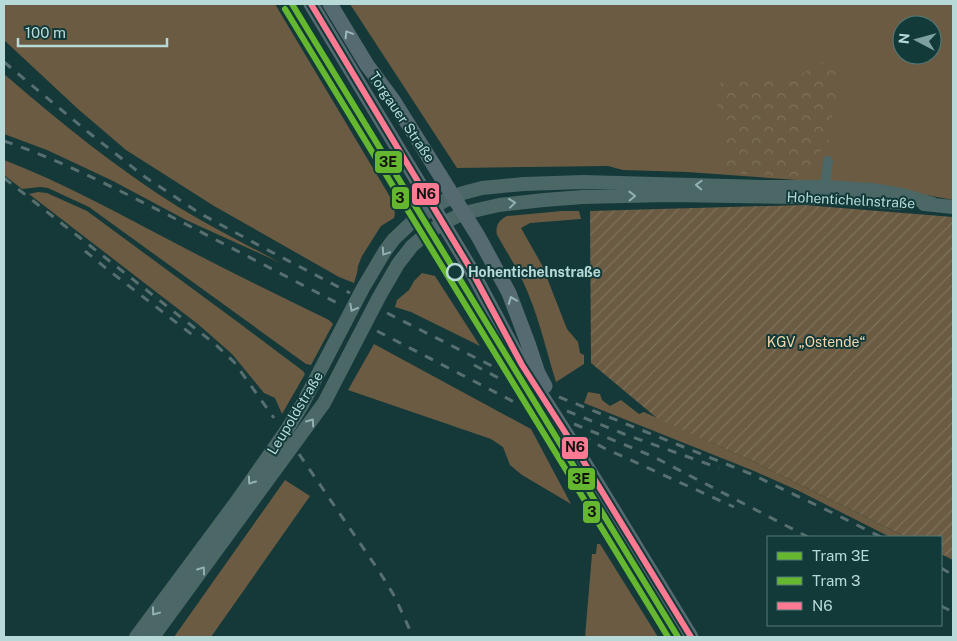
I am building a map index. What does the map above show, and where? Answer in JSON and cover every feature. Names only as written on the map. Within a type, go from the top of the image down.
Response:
[{"type":"main road","name":"Torgauer Straße","points":[[311,4],[434,207],[481,288],[522,365],[691,637]]},
{"type":"main road","name":"Torgauer Straße","points":[[330,4],[478,236],[509,293],[538,373],[577,451]]},
{"type":"main road","name":"Hohentichelnstraße","points":[[454,196],[482,188],[569,182],[825,187],[872,190],[902,195],[933,204]]},
{"type":"main road","name":"Hohentichelnstraße","points":[[443,223],[464,213],[499,205],[583,197],[669,195],[815,197],[933,204],[953,207]]},
{"type":"main road","name":"Leupoldstraße","points":[[136,637],[226,516],[288,428],[302,406],[363,288],[394,239],[411,223],[454,196]]},
{"type":"main road","name":"Leupoldstraße","points":[[153,637],[324,403],[398,264],[412,246],[443,223]]},
{"type":"street","points":[[825,187],[828,162]]},
{"type":"green space","points":[[4,4],[275,4],[392,200],[394,207],[394,218],[381,226],[362,256],[354,283],[339,277],[214,206],[126,150],[78,109],[4,40]]},
{"type":"green space","points":[[350,4],[953,4],[953,200],[879,186],[687,172],[623,170],[608,166],[457,168]]},
{"type":"green space","points":[[826,60],[834,63],[837,70],[836,95],[827,147],[821,150],[815,169],[801,177],[727,173],[724,168],[727,150],[717,109],[717,91],[722,80],[727,78],[785,81]]},
{"type":"green space","points":[[4,74],[89,144],[157,193],[180,208],[281,263],[186,220],[113,181],[47,150],[4,134]]},
{"type":"green space","points":[[4,160],[70,189],[329,320],[333,324],[311,365],[306,364],[89,207],[48,188],[22,189],[4,175]]},
{"type":"green space","points":[[47,193],[87,211],[303,371],[305,374],[282,414],[275,398],[264,393],[232,354],[199,325],[29,194]]},
{"type":"green space","name":"KGV „Ostende“","points":[[804,205],[953,217],[953,560],[942,554],[942,536],[904,536],[748,459],[658,419],[591,363],[590,211]]},
{"type":"green space","points":[[579,211],[581,219],[530,223],[521,228],[542,265],[567,329],[578,342],[580,353],[584,355],[584,364],[556,382],[532,304],[514,264],[497,235],[497,226],[507,216]]},
{"type":"green space","points":[[422,273],[435,276],[480,346],[411,312],[395,307],[397,300],[409,290]]},
{"type":"green space","points":[[374,344],[531,429],[571,504],[522,475],[510,465],[503,447],[491,439],[348,390]]},
{"type":"green space","points":[[588,392],[600,394],[602,400],[610,406],[621,400],[639,414],[644,412],[748,459],[904,536],[888,536],[799,491],[754,471],[584,403]]},
{"type":"green space","points":[[285,480],[310,496],[211,637],[174,637]]},
{"type":"green space","points":[[597,544],[600,544],[658,637],[585,637],[592,554],[596,554]]},
{"type":"railway","points":[[4,62],[145,177],[201,214],[350,293]]},
{"type":"railway","points":[[4,141],[69,167],[111,187],[343,306]]},
{"type":"railway","points":[[4,178],[215,344],[234,362],[274,418]]},
{"type":"railway","points":[[85,251],[195,337]]},
{"type":"railway","points":[[387,313],[498,369]]},
{"type":"railway","points":[[377,331],[520,405]]},
{"type":"railway","points":[[474,365],[506,382]]},
{"type":"railway","points":[[559,397],[751,474],[879,536]]},
{"type":"railway","points":[[567,411],[624,434],[719,468]]},
{"type":"railway","points":[[574,424],[652,456],[806,536]]},
{"type":"railway","points":[[582,436],[604,448],[734,507]]},
{"type":"railway","points":[[299,454],[379,571],[395,597],[413,637]]},
{"type":"railway","points":[[942,569],[953,575]]},
{"type":"railway","points":[[942,606],[953,612]]},
{"type":"tram line","name":"3E","points":[[292,4],[678,637]]},
{"type":"tram line","name":"3","points":[[285,9],[668,637]]},
{"type":"transit line","name":"N6","points":[[311,4],[470,268],[522,365],[691,637]]},
{"type":"place","name":"Hohentichelnstraße","points":[[455,272]]}]
